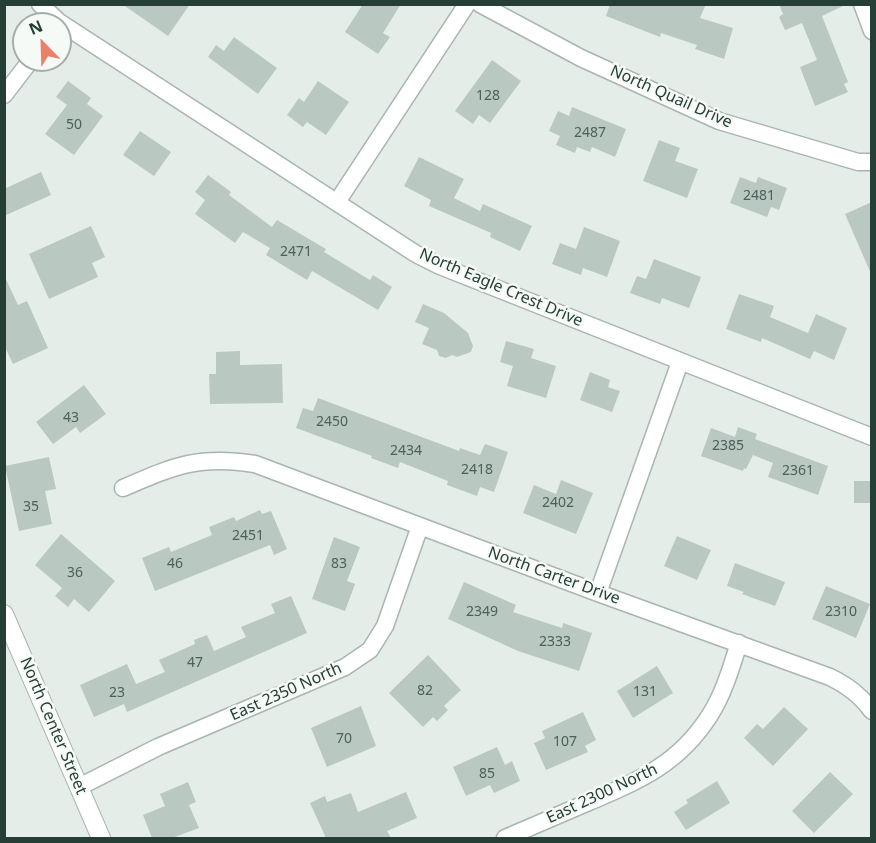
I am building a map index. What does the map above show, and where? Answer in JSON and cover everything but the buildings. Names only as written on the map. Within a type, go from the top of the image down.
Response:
[{"type":"street","points":[[337,202],[467,4]]},
{"type":"street","name":"North Quail Drive","points":[[480,4],[581,58],[719,121],[858,162],[872,162]]},
{"type":"street","points":[[862,4],[872,31]]},
{"type":"street","name":"North Eagle Crest Drive","points":[[72,31],[416,254],[440,266],[872,437]]},
{"type":"street","points":[[4,95],[22,72]]},
{"type":"street","points":[[598,593],[680,362]]},
{"type":"street","name":"North Carter Drive","points":[[123,488],[168,469],[196,461],[226,459],[255,464],[598,593],[830,677],[845,684],[860,696],[872,711]]},
{"type":"street","name":"East 2350 North","points":[[79,787],[158,747],[345,667],[370,650],[385,626],[420,526]]},
{"type":"street","name":"North Center Street","points":[[4,614],[101,838]]},
{"type":"street","name":"East 2300 North","points":[[505,838],[644,778],[679,753],[697,734],[711,714],[722,693],[740,643]]}]
